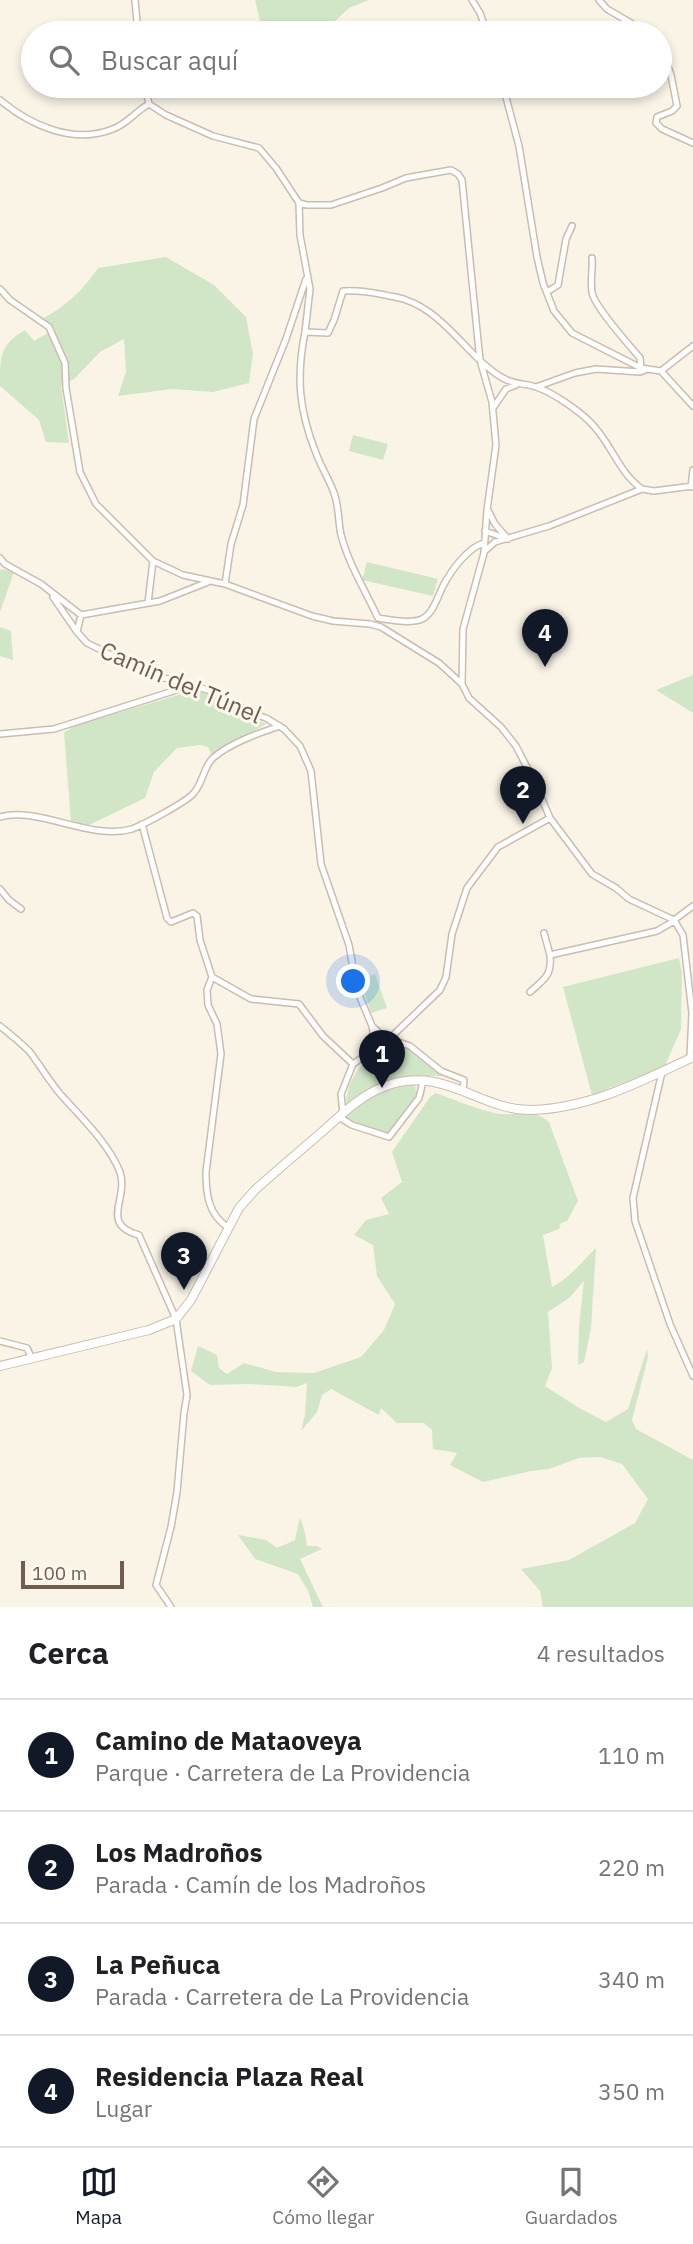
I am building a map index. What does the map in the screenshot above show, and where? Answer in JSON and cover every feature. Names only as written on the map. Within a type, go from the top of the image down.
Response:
[{"type":"street","points":[[135,0],[137,21]]},
{"type":"street","points":[[472,0],[483,21]]},
{"type":"street","points":[[599,0],[607,9],[628,21]]},
{"type":"street","points":[[672,80],[677,106],[657,117],[656,123],[693,143]]},
{"type":"street","points":[[148,98],[149,104],[166,116],[213,136],[259,148],[299,203],[300,235],[310,289],[301,353],[299,393],[315,451],[335,496],[341,534],[352,568],[378,618],[400,621],[422,619],[429,613],[445,582],[459,564],[474,548],[484,543]]},
{"type":"street","points":[[506,98],[519,146],[537,257],[554,311],[572,333],[640,368],[661,372],[693,406]]},
{"type":"street","points":[[0,100],[19,116],[64,134],[84,135],[112,130],[149,104]]},
{"type":"street","points":[[299,203],[331,205],[406,178],[451,170],[458,174],[464,190],[468,260],[480,360],[493,408],[496,445],[484,553],[463,629],[462,684]]},
{"type":"street","points":[[547,292],[558,285],[566,239],[572,226]]},
{"type":"street","points":[[592,258],[592,293],[640,358],[640,368]]},
{"type":"street","points":[[225,584],[231,544],[243,505],[254,419],[286,339],[306,276]]},
{"type":"street","points":[[0,289],[10,300],[49,327],[65,363],[66,388],[80,472],[96,504],[153,561],[183,575],[225,584],[312,616],[381,627],[439,663],[462,684],[469,698],[501,727],[516,746],[550,818],[592,874],[617,888],[629,899],[674,921],[683,935],[692,1014],[692,1057],[618,1092],[593,1099],[530,1110],[495,1104],[445,1083],[423,1081],[383,1086],[362,1098],[254,1190],[239,1208],[191,1300],[176,1319],[149,1330],[0,1366]]},
{"type":"street","points":[[305,332],[327,333],[343,291],[359,290],[406,299],[436,318],[490,370],[516,385],[536,387],[589,421],[608,442],[623,471],[642,489]]},
{"type":"street","points":[[661,372],[693,345]]},
{"type":"street","points":[[536,387],[575,373],[596,369],[640,372],[648,369]]},
{"type":"street","points":[[493,408],[506,389],[516,385]]},
{"type":"street","points":[[484,553],[495,542],[549,526],[642,489],[654,491],[692,486],[693,470]]},
{"type":"street","points":[[487,510],[508,539]]},
{"type":"street","points":[[485,531],[508,539]]},
{"type":"street","points":[[0,558],[2,565],[24,573],[81,615],[148,603],[189,591],[210,581]]},
{"type":"street","points":[[148,603],[153,561]]},
{"type":"street","points":[[49,591],[77,632]]},
{"type":"street","name":"Camín del Túnel","points":[[81,615],[77,632],[87,643],[150,674],[215,692],[280,726],[300,746],[310,771],[321,864],[349,945],[357,990],[372,1026],[376,1049]]},
{"type":"street","points":[[0,734],[54,729],[192,685]]},
{"type":"street","points":[[0,817],[23,816],[109,831],[129,830],[192,795],[212,759],[244,739],[280,726]]},
{"type":"street","points":[[341,1116],[341,1094],[354,1064],[389,1039],[440,990],[446,977],[452,934],[467,888],[498,847],[550,818]]},
{"type":"street","points":[[142,824],[167,918],[171,922],[193,913],[197,916],[200,940],[212,977],[207,990],[208,1005],[217,1024],[221,1054],[206,1190],[209,1207],[222,1224],[229,1228]]},
{"type":"street","points":[[0,889],[21,909]]},
{"type":"street","points":[[550,954],[657,931],[693,906]]},
{"type":"street","points":[[530,992],[548,975],[551,966],[544,933]]},
{"type":"street","points":[[212,977],[251,999],[299,1004],[323,1036],[354,1064]]},
{"type":"street","points":[[0,1026],[30,1053],[90,1127],[112,1159],[122,1184],[117,1216],[120,1226],[139,1234],[176,1319],[187,1395],[177,1492],[156,1585],[171,1607]]},
{"type":"street","points":[[372,1026],[384,1037],[410,1046],[441,1072],[464,1080],[463,1090]]},
{"type":"street","points":[[662,1072],[633,1198],[635,1221],[666,1312],[693,1376]]},
{"type":"street","points":[[341,1116],[352,1125],[389,1137],[419,1098],[423,1081]]},
{"type":"street","points":[[0,1341],[27,1348],[32,1359]]},
{"type":"green space","points":[[255,0],[369,0],[349,8],[335,21],[260,21]]},
{"type":"green space","points":[[166,257],[214,285],[246,317],[253,354],[249,383],[213,392],[172,389],[118,396],[126,372],[124,339],[100,352],[74,379],[61,386],[69,443],[46,442],[39,420],[0,386],[1,359],[6,346],[25,330],[34,341],[48,333],[42,319],[73,297],[98,268]]},
{"type":"green space","points":[[353,435],[388,444],[383,460],[349,451]]},
{"type":"green space","points":[[367,562],[438,579],[433,596],[362,580]]},
{"type":"green space","points":[[0,570],[14,572],[0,612]]},
{"type":"green space","points":[[0,627],[11,631],[13,660],[0,656]]},
{"type":"green space","points":[[693,675],[693,713],[656,690]]},
{"type":"green space","points":[[195,690],[266,724],[212,756],[208,747],[200,745],[177,748],[154,772],[145,798],[89,825],[71,823],[64,732],[77,725]]},
{"type":"green space","points":[[679,958],[682,973],[681,1029],[665,1066],[592,1095],[563,987]]},
{"type":"green space","points":[[375,974],[387,1008],[371,1013],[360,980]]},
{"type":"green space","points":[[394,1042],[408,1049],[443,1076],[415,1076],[416,1098],[389,1133],[375,1131],[347,1118],[346,1104],[351,1081],[357,1072],[372,1056]]},
{"type":"green space","points":[[436,1093],[488,1111],[537,1115],[549,1122],[578,1201],[567,1221],[561,1223],[559,1229],[543,1235],[552,1287],[570,1274],[596,1248],[591,1328],[584,1362],[578,1365],[584,1281],[569,1298],[548,1312],[552,1368],[545,1386],[606,1422],[628,1409],[647,1349],[648,1357],[632,1420],[636,1429],[693,1460],[693,1607],[543,1607],[540,1591],[521,1569],[569,1560],[635,1523],[648,1499],[622,1464],[600,1457],[579,1458],[549,1469],[483,1482],[450,1465],[457,1453],[433,1449],[432,1430],[424,1423],[397,1423],[381,1408],[379,1415],[331,1389],[322,1395],[317,1412],[301,1431],[307,1383],[296,1387],[210,1385],[191,1371],[198,1346],[217,1355],[219,1368],[227,1374],[244,1363],[276,1372],[314,1373],[361,1357],[384,1330],[395,1304],[377,1276],[373,1245],[354,1235],[366,1220],[389,1214],[381,1198],[402,1182],[392,1152],[430,1097]]},
{"type":"green space","points":[[300,1517],[307,1546],[322,1549],[300,1559],[323,1607],[313,1607],[298,1574],[255,1559],[238,1535],[266,1540],[277,1548],[295,1540]]},
{"type":"place","name":"Residencia Plaza Real","points":[[545,667]]},
{"type":"place","name":"Los Madroños","points":[[523,824]]},
{"type":"place","name":"Camino de Mataoveya","points":[[382,1088]]},
{"type":"place","name":"La Peñuca","points":[[184,1290]]}]
